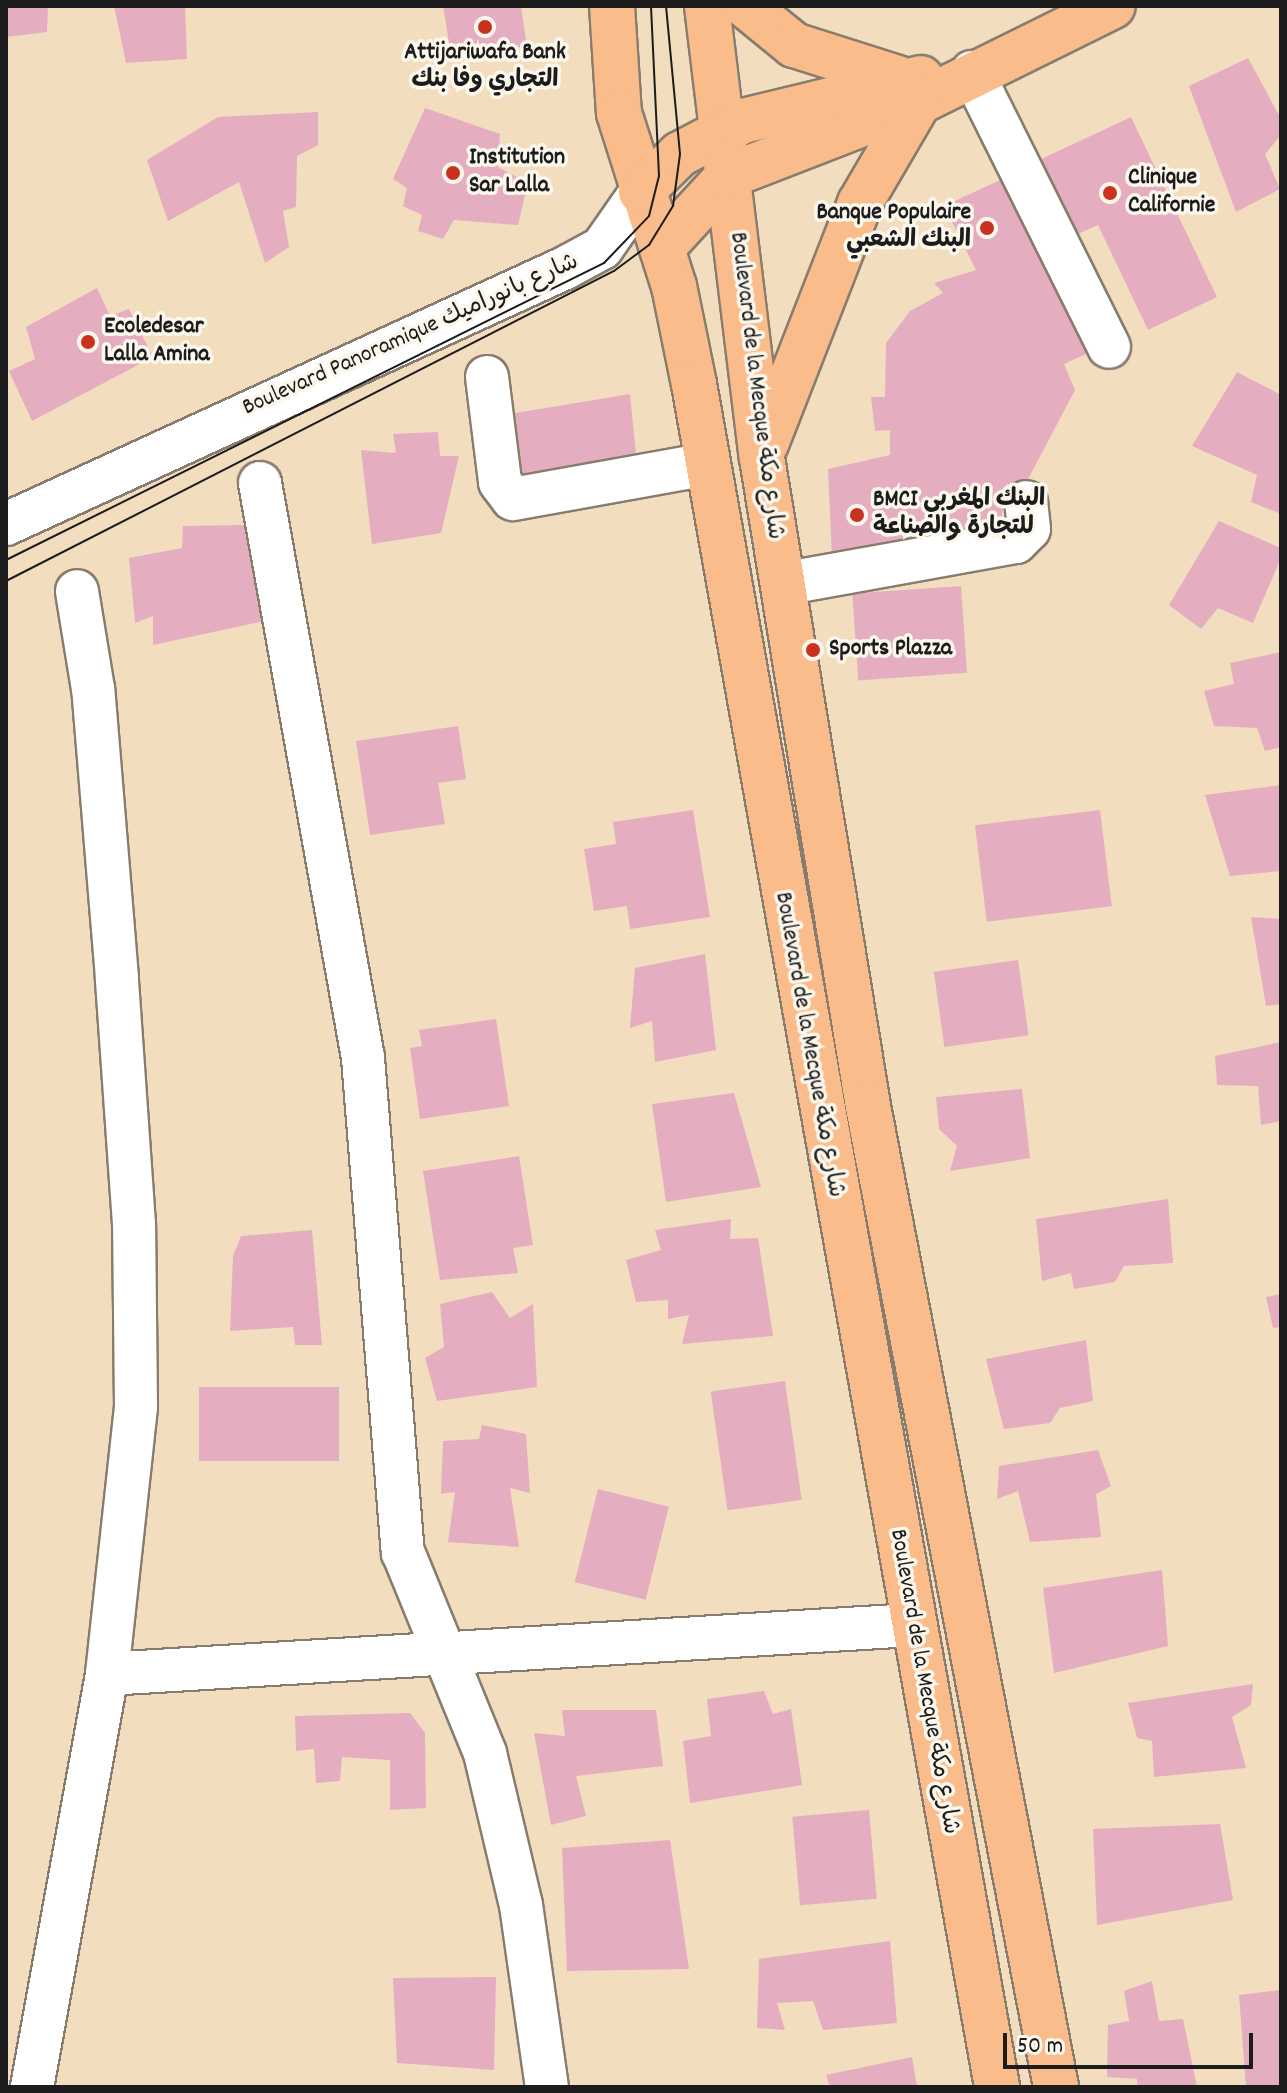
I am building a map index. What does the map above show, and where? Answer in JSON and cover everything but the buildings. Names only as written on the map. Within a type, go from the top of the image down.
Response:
[{"type":"main road","name":"Boulevard de la Mecque شارع مكة","points":[[612,6],[619,113],[641,192],[662,248],[708,464],[912,1625],[997,2087]]},
{"type":"main road","name":"Boulevard de la Mecque شارع مكة","points":[[707,6],[762,458],[868,1106],[1056,2087]]},
{"type":"main road","points":[[746,6],[794,45],[912,91],[836,258],[762,458]]},
{"type":"main road","name":"Boulevard Panoramique شارع بانوراميك","points":[[641,192],[680,154],[720,131],[912,91],[972,72],[1113,6]]},
{"type":"main road","name":"Boulevard Panoramique شارع بانوراميك","points":[[662,248],[728,176],[912,91]]},
{"type":"street","points":[[972,72],[1109,347]]},
{"type":"street","name":"Boulevard Panoramique شارع بانوراميك","points":[[6,524],[565,268],[602,248],[641,192]]},
{"type":"street","points":[[487,377],[500,482],[513,499],[708,464]]},
{"type":"street","points":[[260,483],[363,1058],[397,1518],[414,1582],[446,1654],[503,1822],[547,2087]]},
{"type":"street","points":[[782,584],[1016,542],[1029,529],[1026,502]]},
{"type":"street","points":[[32,2087],[107,1674],[136,1407],[134,1224],[93,689],[77,591]]},
{"type":"street","points":[[107,1674],[912,1625]]},
{"type":"tram line","points":[[6,560],[604,263],[649,216],[659,176],[651,6]]},
{"type":"tram line","points":[[6,581],[614,271],[649,245],[673,206],[680,154],[666,6]]},
{"type":"place","name":"Attijariwafa Bank التجاري وفا بنك","points":[[485,27]]},
{"type":"place","name":"Institution Sar Lalla","points":[[453,173]]},
{"type":"place","name":"Clinique Californie","points":[[1110,193]]},
{"type":"place","name":"Banque Populaire البنك الشعبي","points":[[987,228]]},
{"type":"place","name":"Ecoledesar Lalla Amina","points":[[88,342]]},
{"type":"place","name":"BMCI البنك المغربي للتجارة والصناعة","points":[[857,515]]},
{"type":"place","name":"Sports Plazza","points":[[813,650]]}]
